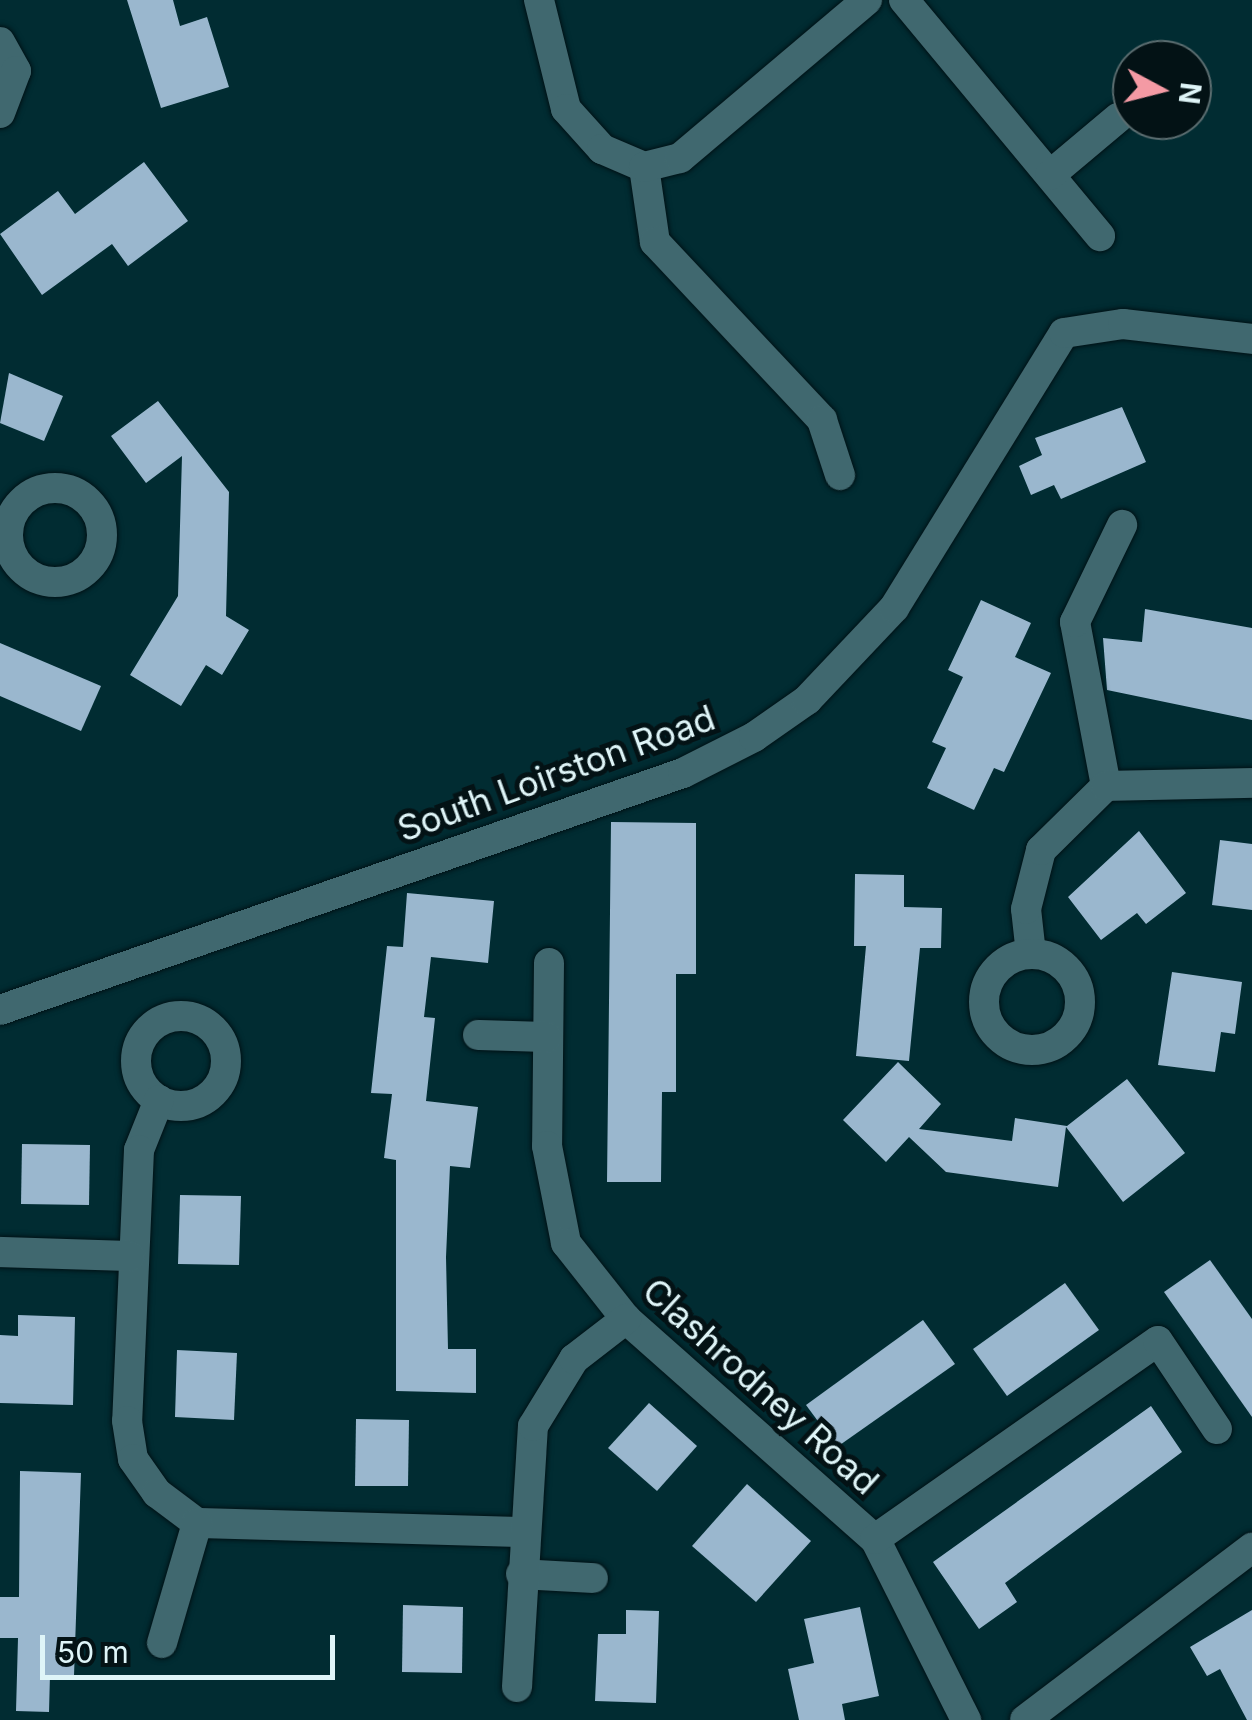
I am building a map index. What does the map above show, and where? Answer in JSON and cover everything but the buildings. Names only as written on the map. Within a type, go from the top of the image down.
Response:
[{"type":"street","points":[[539,0],[566,109],[602,149],[644,167],[680,158],[867,0]]},
{"type":"street","points":[[904,0],[1100,236]]},
{"type":"street","points":[[0,42],[16,71],[0,113]]},
{"type":"street","points":[[1050,175],[1112,123]]},
{"type":"street","points":[[644,167],[655,242],[822,420],[840,475]]},
{"type":"street","name":"South Loirston Road","points":[[0,1010],[684,773],[754,737],[807,700],[894,608],[1064,334],[1123,324],[1252,339]]},
{"type":"street","points":[[1106,786],[1075,622],[1122,525]]},
{"type":"street","points":[[1031,954],[1026,909],[1041,850],[1106,786],[1252,783]]},
{"type":"street","name":"Clashrodney Road","points":[[549,963],[546,1146],[566,1243],[626,1319],[875,1539],[966,1720]]},
{"type":"street","points":[[478,1035],[546,1038]]},
{"type":"street","points":[[159,1100],[139,1150],[130,1256],[133,1458],[157,1493],[197,1523],[522,1532]]},
{"type":"street","points":[[0,1252],[130,1256]]},
{"type":"street","points":[[517,1686],[522,1532],[534,1426],[574,1359],[626,1319]]},
{"type":"street","points":[[875,1539],[1158,1341],[1217,1428]]},
{"type":"street","points":[[162,1643],[197,1523]]},
{"type":"street","points":[[1026,1720],[1252,1548]]},
{"type":"street","points":[[520,1574],[593,1578]]}]
